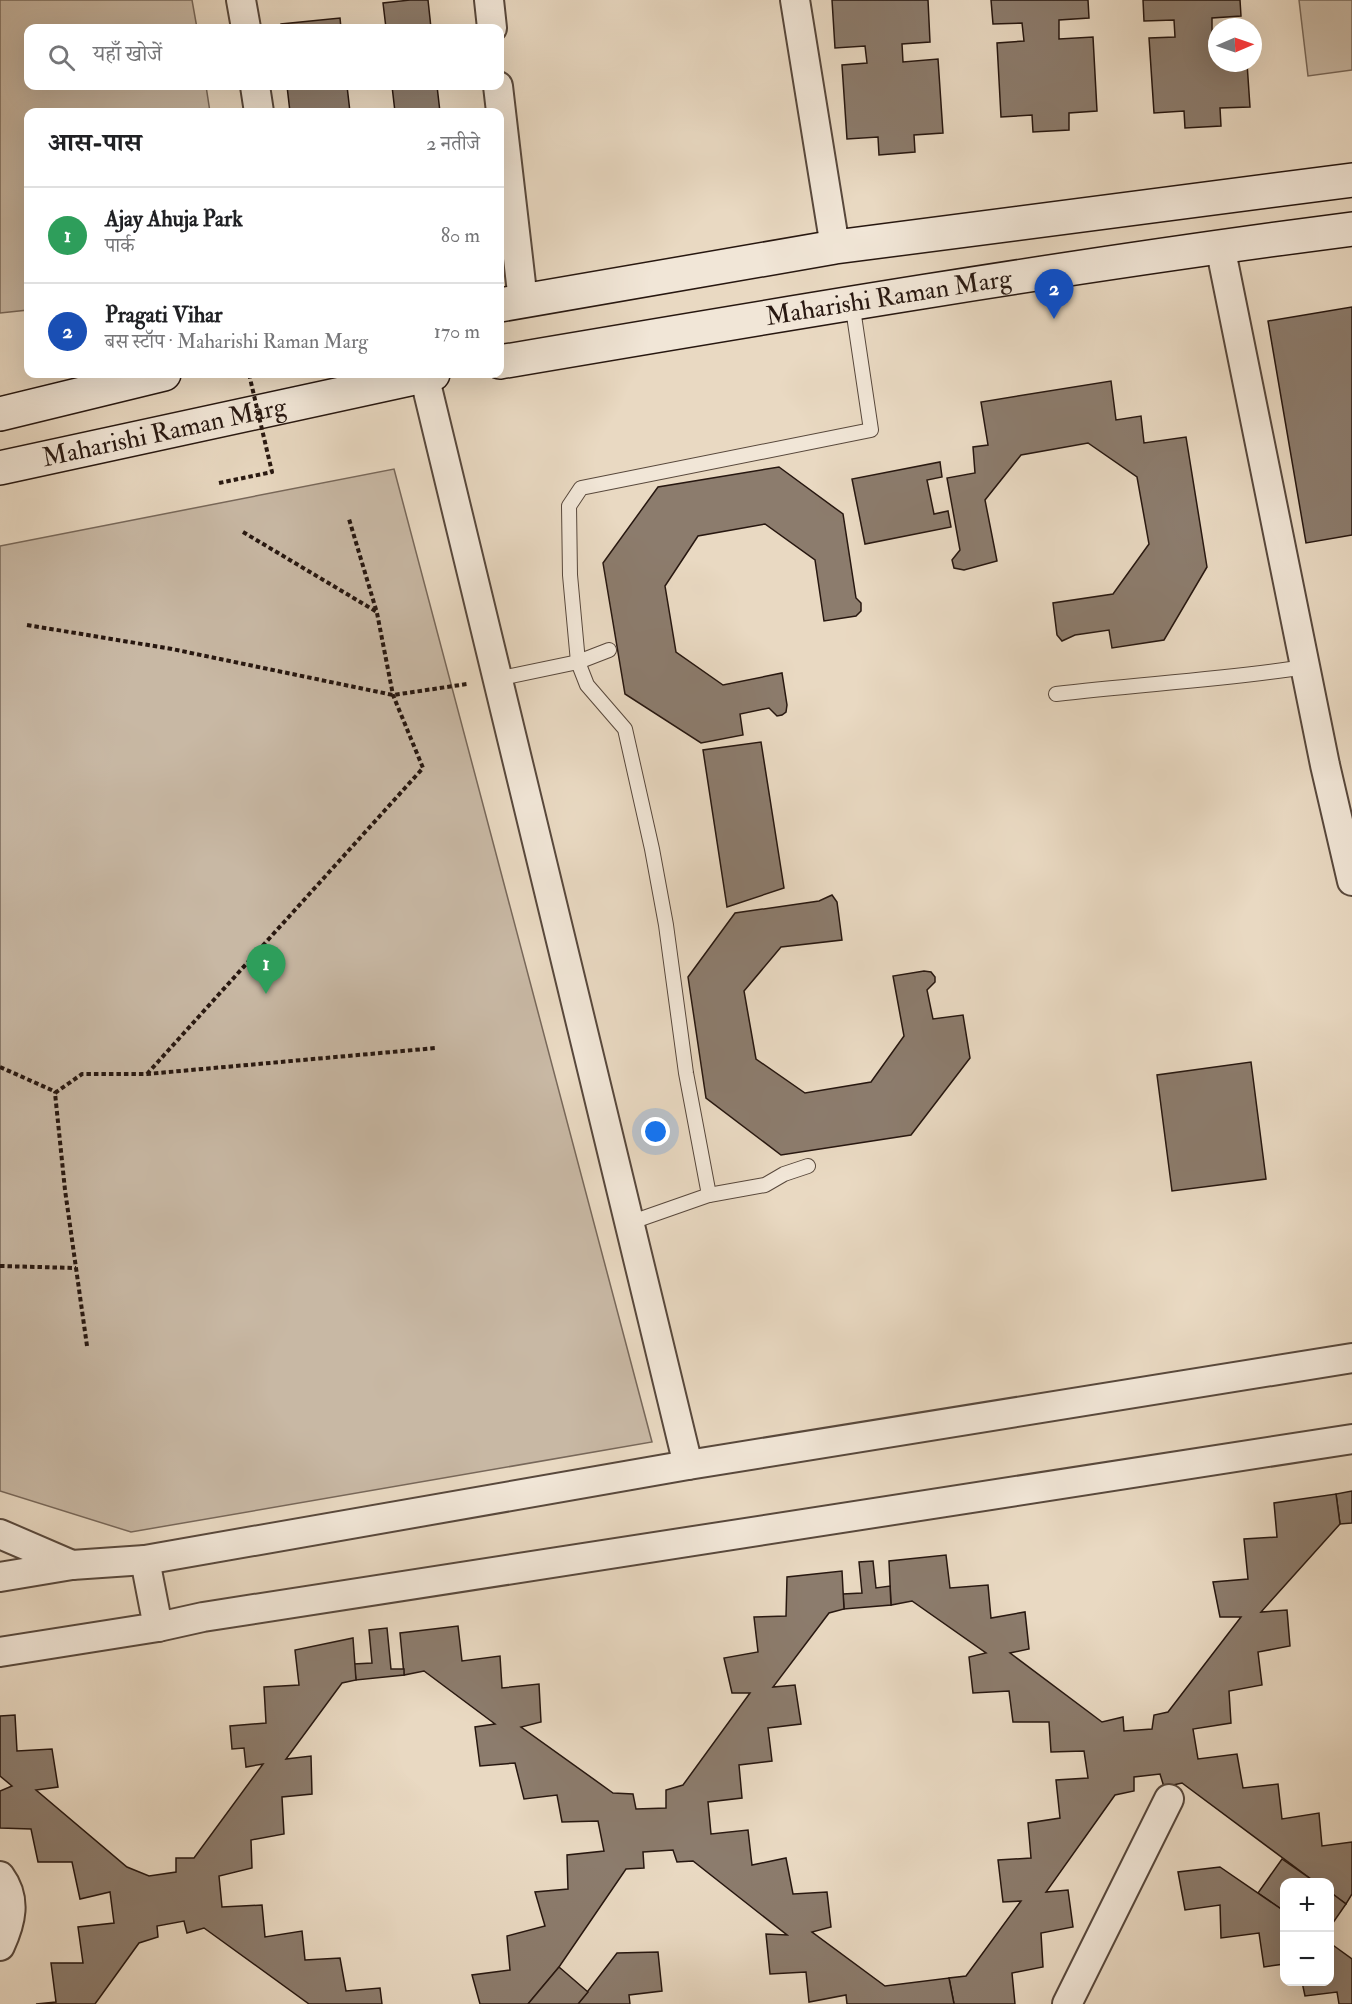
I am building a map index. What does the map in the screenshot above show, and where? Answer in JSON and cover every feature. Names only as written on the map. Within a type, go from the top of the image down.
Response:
[{"type":"main road","name":"Maharishi Raman Marg","points":[[512,303],[835,247],[1352,180]]},
{"type":"main road","name":"Maharishi Raman Marg","points":[[504,361],[852,302],[1220,246],[1352,229]]},
{"type":"main road","name":"Maharishi Raman Marg","points":[[0,414],[148,378]]},
{"type":"main road","name":"Maharishi Raman Marg","points":[[0,468],[410,378]]},
{"type":"street","points":[[241,0],[245,24]]},
{"type":"street","points":[[489,0],[492,24]]},
{"type":"street","points":[[795,0],[835,247]]},
{"type":"street","points":[[256,90],[258,108]]},
{"type":"street","points":[[498,90],[499,108]]},
{"type":"street","points":[[504,179],[512,303]]},
{"type":"street","points":[[1220,246],[1305,667],[1352,881]]},
{"type":"street","points":[[429,378],[497,679],[688,1465]]},
{"type":"street","points":[[0,1577],[72,1565],[145,1560],[688,1465],[1352,1358]]},
{"type":"street","points":[[0,1652],[158,1627],[203,1617],[1352,1439]]},
{"type":"street","points":[[0,1534],[72,1565]]},
{"type":"street","points":[[145,1560],[158,1627]]},
{"type":"street","points":[[1067,2004],[1169,1799]]},
{"type":"street","points":[[0,1876],[10,1889],[10,1924],[0,1946]]},
{"type":"lane","points":[[710,1195],[686,1073],[660,892],[625,729],[586,685],[578,662],[570,575],[569,506],[581,488],[871,430],[852,302]]},
{"type":"lane","points":[[497,679],[578,662],[609,650]]},
{"type":"lane","points":[[1056,694],[1152,682],[1236,678],[1305,667]]},
{"type":"lane","points":[[629,1223],[710,1195],[765,1185],[784,1174],[808,1167]]},
{"type":"path","points":[[219,483],[272,472],[250,378]]},
{"type":"path","points":[[147,1074],[423,768],[393,695],[377,613],[349,519]]},
{"type":"path","points":[[243,532],[377,613]]},
{"type":"path","points":[[27,625],[172,649],[393,695],[497,679]]},
{"type":"path","points":[[57,1092],[82,1074],[147,1074],[436,1048]]},
{"type":"path","points":[[0,1068],[57,1092]]},
{"type":"path","points":[[57,1092],[65,1190],[87,1346]]},
{"type":"path","points":[[0,1266],[76,1268]]},
{"type":"shaded area","points":[[0,0],[192,0],[196,24],[24,24],[24,90],[207,90],[209,108],[24,108],[24,310],[0,313]]},
{"type":"shaded area","points":[[1299,0],[1352,0],[1352,70],[1308,76]]},
{"type":"shaded area","points":[[394,469],[652,1442],[131,1532],[0,1491],[0,546]]},
{"type":"building","points":[[428,0],[431,24],[386,24],[383,3]]},
{"type":"building","points":[[832,0],[928,0],[930,42],[902,44],[903,62],[938,59],[943,133],[914,135],[915,152],[879,155],[878,137],[847,139],[842,65],[867,63],[865,46],[835,48]]},
{"type":"building","points":[[991,0],[1088,0],[1089,18],[1059,20],[1059,39],[1093,37],[1097,111],[1069,113],[1069,130],[1033,132],[1032,115],[1001,117],[997,43],[1024,41],[1022,23],[993,24]]},
{"type":"building","points":[[1143,0],[1240,0],[1241,16],[1208,18],[1208,72],[1248,72],[1250,107],[1220,108],[1221,126],[1185,128],[1184,111],[1154,113],[1149,38],[1175,37],[1174,20],[1144,21]]},
{"type":"building","points":[[340,18],[341,24],[281,24]]},
{"type":"building","points":[[287,90],[347,90],[350,108],[290,108]]},
{"type":"building","points":[[392,90],[437,90],[440,108],[395,108]]},
{"type":"building","points":[[1352,307],[1352,535],[1306,543],[1268,321]]},
{"type":"building","points":[[1111,381],[1116,420],[1141,416],[1144,443],[1186,437],[1207,567],[1164,640],[1112,648],[1109,630],[1075,635],[1062,641],[1057,635],[1053,603],[1113,594],[1149,544],[1137,477],[1088,443],[1021,455],[985,500],[997,561],[964,570],[954,568],[952,560],[960,550],[947,478],[975,473],[973,447],[988,445],[981,402]]},
{"type":"building","points":[[940,462],[942,477],[927,480],[934,514],[948,511],[951,527],[865,544],[852,479]]},
{"type":"building","points":[[779,467],[843,514],[856,598],[861,603],[861,611],[856,616],[824,621],[815,560],[765,524],[698,536],[665,586],[676,652],[723,685],[782,673],[787,705],[786,712],[777,716],[769,708],[740,714],[743,735],[701,743],[625,694],[603,563],[658,487]]},
{"type":"building","points":[[761,742],[784,888],[727,907],[703,750]]},
{"type":"building","points":[[832,895],[837,902],[842,940],[781,947],[744,991],[756,1059],[805,1093],[871,1082],[904,1036],[893,976],[924,971],[931,972],[935,977],[935,982],[927,990],[933,1019],[963,1015],[970,1058],[911,1135],[781,1155],[706,1098],[688,977],[735,913],[819,901]]},
{"type":"building","points":[[1251,1062],[1266,1179],[1172,1191],[1157,1075]]},
{"type":"building","points":[[1352,1491],[1352,1523],[1340,1524],[1336,1494]]},
{"type":"building","points":[[1336,1494],[1340,1524],[1261,1612],[1287,1610],[1290,1646],[1258,1652],[1262,1685],[1229,1691],[1231,1723],[1193,1729],[1198,1759],[1237,1754],[1243,1788],[1278,1784],[1282,1819],[1319,1813],[1322,1846],[1352,1842],[1352,1894],[1346,1904],[1334,1895],[1334,1878],[1310,1878],[1182,1783],[1164,1787],[1160,1774],[1134,1777],[1134,1791],[1115,1795],[1046,1892],[1068,1890],[1073,1927],[1041,1933],[1043,1967],[1012,1973],[1015,2004],[954,2004],[949,1978],[966,1976],[1021,1901],[1003,1902],[998,1860],[1031,1858],[1028,1823],[1060,1818],[1056,1780],[1088,1778],[1084,1751],[1051,1752],[1049,1722],[1013,1722],[1009,1691],[973,1693],[969,1657],[986,1653],[912,1601],[891,1605],[889,1561],[946,1555],[950,1588],[988,1585],[991,1618],[1025,1612],[1029,1649],[1010,1653],[1102,1722],[1123,1717],[1124,1731],[1152,1729],[1154,1715],[1168,1712],[1241,1617],[1220,1617],[1213,1582],[1248,1579],[1244,1539],[1277,1537],[1274,1503]]},
{"type":"building","points":[[873,1561],[876,1588],[890,1586],[891,1605],[844,1609],[843,1594],[862,1593],[859,1562]]},
{"type":"building","points":[[842,1571],[844,1609],[829,1613],[773,1687],[795,1685],[801,1724],[768,1728],[772,1761],[739,1765],[742,1798],[708,1802],[711,1834],[748,1830],[752,1865],[786,1858],[793,1894],[827,1892],[831,1927],[812,1932],[885,1986],[949,1978],[954,2004],[847,2004],[846,1995],[809,2002],[806,1972],[770,1974],[766,1934],[787,1935],[693,1861],[677,1862],[673,1850],[643,1852],[644,1868],[626,1869],[559,1967],[528,2004],[480,2004],[472,1975],[510,1970],[507,1936],[545,1926],[535,1892],[568,1889],[567,1855],[604,1851],[598,1821],[562,1822],[557,1795],[524,1799],[515,1763],[480,1766],[475,1727],[495,1724],[424,1671],[404,1675],[400,1633],[458,1626],[462,1661],[500,1656],[502,1688],[539,1684],[541,1722],[521,1727],[613,1793],[633,1794],[636,1809],[666,1808],[666,1790],[683,1785],[750,1693],[732,1693],[724,1658],[758,1652],[754,1617],[786,1616],[787,1577]]},
{"type":"building","points":[[387,1628],[391,1669],[404,1669],[404,1675],[356,1680],[354,1664],[372,1663],[369,1630]]},
{"type":"building","points":[[353,1638],[356,1680],[342,1683],[286,1759],[311,1756],[312,1794],[282,1797],[284,1834],[251,1840],[252,1868],[219,1876],[222,1907],[262,1905],[265,1937],[302,1931],[305,1960],[340,1958],[346,1991],[380,1988],[382,2004],[309,2004],[204,1928],[187,1933],[184,1921],[157,1926],[158,1937],[139,1943],[95,2004],[36,2004],[56,2002],[51,1963],[83,1963],[78,1927],[114,1923],[110,1892],[80,1899],[72,1862],[38,1862],[31,1829],[0,1828],[0,1791],[12,1786],[0,1776],[0,1716],[15,1715],[17,1751],[52,1749],[58,1787],[36,1790],[127,1867],[149,1876],[176,1872],[176,1858],[194,1858],[263,1764],[246,1767],[244,1748],[232,1749],[230,1726],[266,1723],[264,1687],[299,1685],[295,1650]]},
{"type":"building","points":[[1282,1859],[1309,1878],[1280,1878],[1280,1908],[1258,1893]]},
{"type":"building","points":[[1220,1867],[1280,1908],[1280,1965],[1264,1967],[1259,1933],[1221,1938],[1220,1905],[1185,1910],[1178,1872]]},
{"type":"building","points":[[1334,1895],[1346,1904],[1334,1921]]},
{"type":"building","points":[[1334,1946],[1352,1959],[1352,2004],[1339,2004],[1337,1992],[1305,1996],[1303,1986],[1334,1986]]},
{"type":"building","points":[[658,1952],[662,1991],[629,1995],[630,2004],[578,2004],[617,1953]]},
{"type":"building","points":[[559,1967],[588,1992],[578,2004],[528,2004]]},
{"type":"place","name":"Pragati Vihar","points":[[1054,319]]},
{"type":"place","name":"Ajay Ahuja Park","points":[[266,994]]}]
